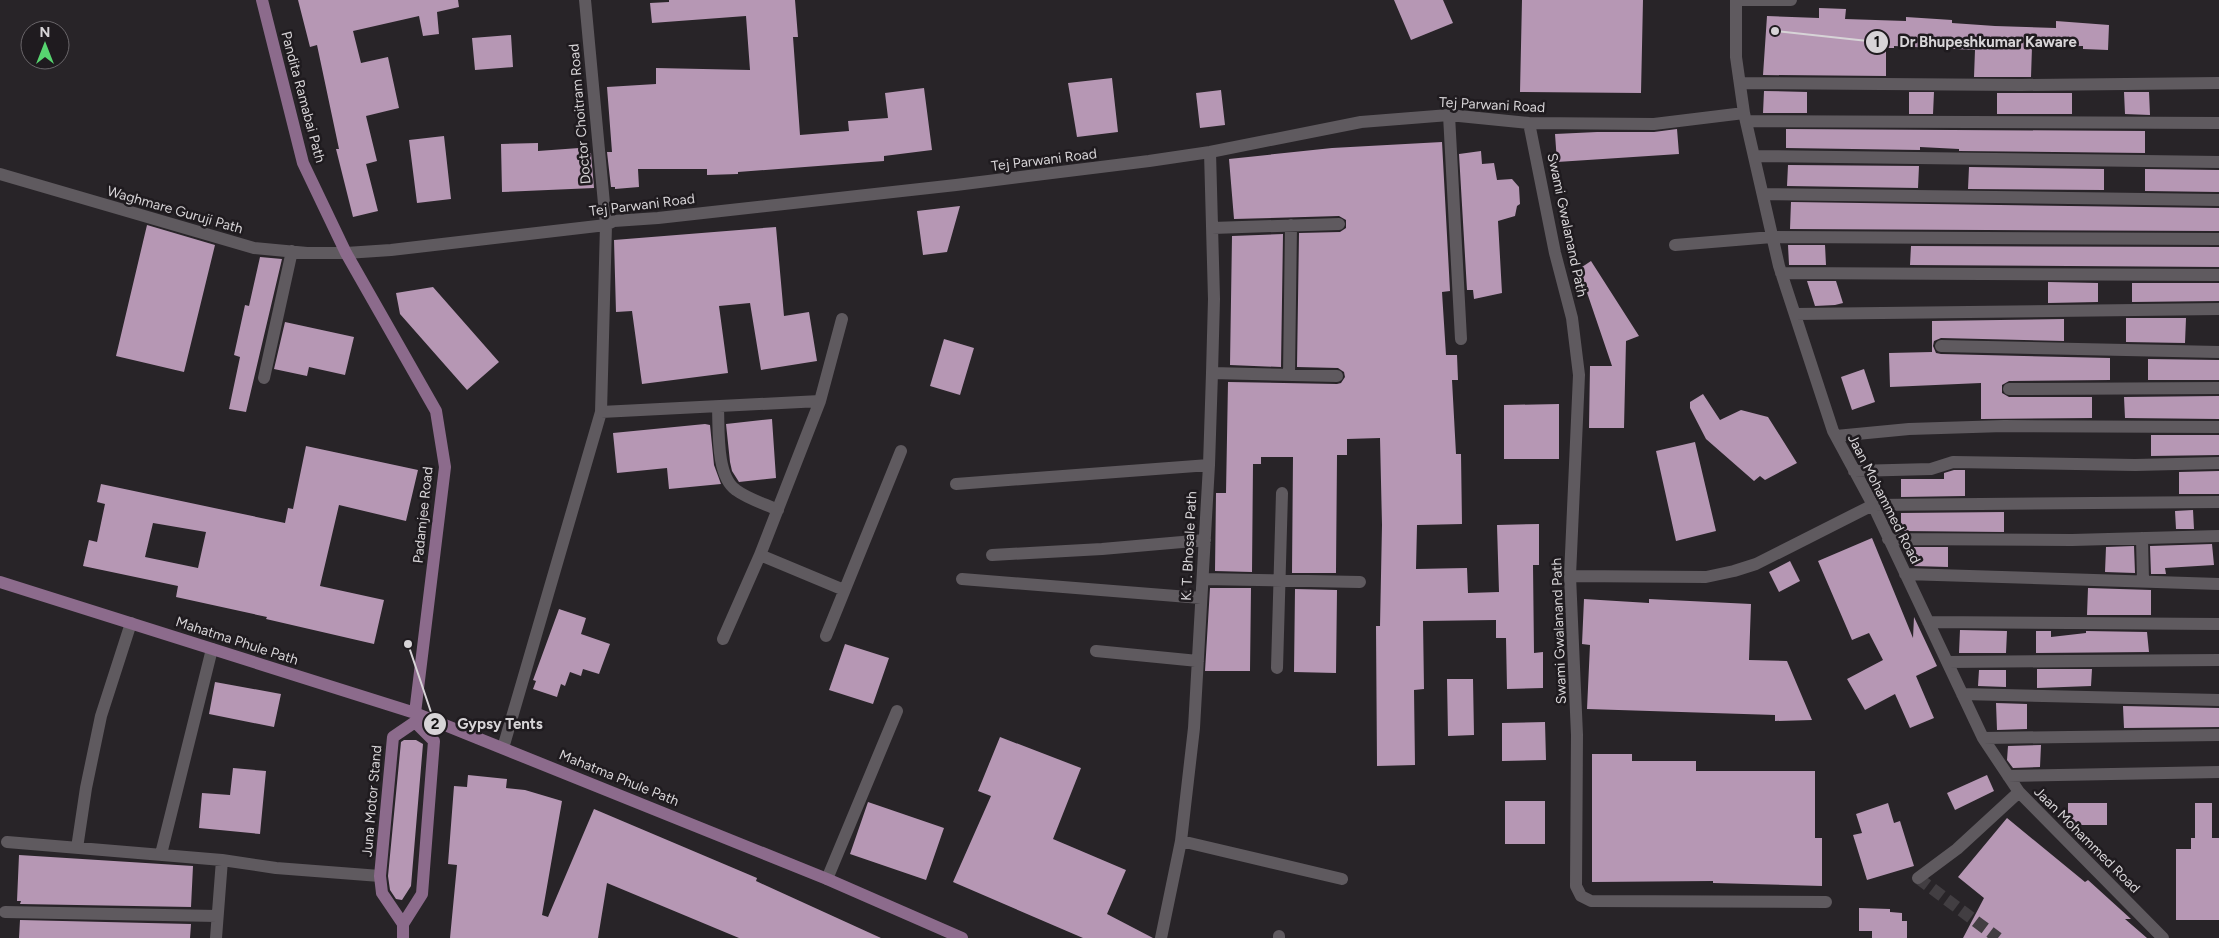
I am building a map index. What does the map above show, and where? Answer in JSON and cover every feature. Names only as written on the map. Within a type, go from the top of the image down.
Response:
[{"type":"street","name":"Pandita Ramabai Path","points":[[262,0],[303,163],[346,253]]},
{"type":"street","name":"Doctor Choitram Road","points":[[504,748],[601,412],[606,225],[585,0]]},
{"type":"street","points":[[1736,0],[1792,0]]},
{"type":"street","name":"Jaan Mohammed Road","points":[[1736,0],[1736,57],[1745,117],[1772,237],[1794,314],[1836,436],[1873,505],[1983,738],[2019,792],[2163,938]]},
{"type":"street","points":[[1740,83],[2021,85],[2219,83]]},
{"type":"street","name":"Tej Parwani Road","points":[[346,253],[391,250],[606,225],[614,221],[658,218],[1077,171],[1210,152],[1361,122],[1449,115],[1529,123],[1654,124],[1745,117],[2219,124]]},
{"type":"street","points":[[1449,115],[1462,339]]},
{"type":"street","name":"Swami Gwalanand Path","points":[[1529,123],[1555,253],[1572,318],[1579,375],[1570,576],[1578,734],[1576,886],[1581,896],[1591,901],[1826,902]]},
{"type":"street","name":"K. T. Bhosale Path","points":[[1161,938],[1181,841],[1194,728],[1209,465],[1212,373],[1214,299],[1210,152]]},
{"type":"street","points":[[1754,156],[2219,162]]},
{"type":"street","name":"Waghmare Guruji Path","points":[[0,174],[254,248],[346,253]]},
{"type":"street","points":[[1763,194],[2219,200]]},
{"type":"street","points":[[1212,228],[1339,224]]},
{"type":"street","points":[[1290,375],[1291,226]]},
{"type":"street","points":[[1675,245],[1772,237],[2219,239]]},
{"type":"street","points":[[264,378],[292,251]]},
{"type":"street","name":"Padamjee Road","points":[[346,253],[436,411],[445,467],[415,717]]},
{"type":"street","points":[[1781,273],[2219,275]]},
{"type":"street","points":[[1794,314],[2219,309]]},
{"type":"street","points":[[723,640],[778,510],[820,401],[842,318]]},
{"type":"street","points":[[1941,346],[2219,352]]},
{"type":"street","points":[[1212,373],[1337,376]]},
{"type":"street","points":[[2009,389],[2219,388]]},
{"type":"street","points":[[601,412],[718,408],[820,401]]},
{"type":"street","points":[[718,408],[721,463],[725,476],[734,489],[778,510]]},
{"type":"street","points":[[1836,436],[1909,429],[2004,426],[2219,427]]},
{"type":"street","points":[[826,636],[901,451]]},
{"type":"street","points":[[1854,471],[1931,469],[1953,462],[2135,465],[2219,463]]},
{"type":"street","points":[[956,484],[1209,465]]},
{"type":"street","points":[[1278,668],[1282,493]]},
{"type":"street","points":[[1570,576],[1706,577],[1756,564],[1873,505],[2219,502]]},
{"type":"street","points":[[1888,539],[2072,540],[2219,536]]},
{"type":"street","points":[[2142,538],[2144,581]]},
{"type":"street","points":[[992,555],[1102,549],[1205,540]]},
{"type":"street","points":[[760,554],[844,590]]},
{"type":"street","points":[[1905,574],[2219,584]]},
{"type":"street","points":[[962,579],[1201,598]]},
{"type":"street","points":[[1203,579],[1280,582],[1360,582]]},
{"type":"street","name":"Mahatma Phule Path","points":[[0,582],[212,649],[504,748],[827,878],[962,938]]},
{"type":"street","points":[[1928,622],[2219,624]]},
{"type":"street","points":[[77,848],[86,788],[101,716],[131,623]]},
{"type":"street","points":[[161,854],[212,649]]},
{"type":"street","points":[[1096,651],[1198,661]]},
{"type":"street","points":[[1947,662],[2219,660]]},
{"type":"street","points":[[1962,694],[2219,700]]},
{"type":"street","points":[[827,878],[898,711]]},
{"type":"street","points":[[403,938],[403,924],[422,894],[434,741],[415,717]]},
{"type":"street","name":"Juna Motor Stand","points":[[403,924],[382,894],[380,876],[393,737],[415,717]]},
{"type":"street","points":[[1983,738],[2219,735]]},
{"type":"street","points":[[2008,776],[2219,772]]},
{"type":"street","points":[[1922,874],[1949,855],[2019,792]]},
{"type":"street","points":[[1181,841],[1342,878]]},
{"type":"street","points":[[7,842],[161,854],[276,868],[380,876]]},
{"type":"street","points":[[216,938],[222,860]]},
{"type":"street","points":[[5,912],[217,916]]},
{"type":"building","points":[[298,0],[458,0],[459,7],[437,12],[439,34],[423,36],[419,16],[353,31],[361,63],[388,57],[399,108],[366,116],[377,161],[366,164],[378,211],[353,217],[336,149],[339,149],[317,45],[310,47]]},
{"type":"building","points":[[669,0],[795,0],[798,37],[793,37],[800,135],[849,131],[848,121],[888,118],[885,93],[924,88],[932,150],[884,156],[884,161],[738,172],[738,174],[707,175],[707,169],[638,169],[639,187],[615,189],[615,187],[611,187],[607,152],[612,152],[607,87],[656,84],[656,68],[750,70],[746,16],[652,23],[650,3],[669,2]]},
{"type":"building","points":[[1394,0],[1443,0],[1453,23],[1411,40]]},
{"type":"building","points":[[1522,0],[1643,0],[1641,93],[1520,92]]},
{"type":"building","points":[[1819,8],[1846,9],[1845,19],[1906,21],[1906,17],[1952,20],[1952,23],[2056,28],[2056,21],[2109,25],[2108,50],[2083,49],[2083,46],[2032,47],[2031,77],[1974,77],[1975,50],[1894,46],[1894,48],[1886,48],[1886,76],[1763,75],[1767,16],[1819,18]]},
{"type":"building","points":[[511,35],[513,67],[475,70],[472,38]]},
{"type":"building","points":[[1112,78],[1118,132],[1077,137],[1068,83]]},
{"type":"building","points":[[1221,90],[1225,125],[1200,128],[1196,93]]},
{"type":"building","points":[[1764,91],[1807,92],[1807,113],[1763,113]]},
{"type":"building","points":[[1909,92],[1934,92],[1933,114],[1909,114]]},
{"type":"building","points":[[2124,92],[2149,92],[2150,115],[2125,114]]},
{"type":"building","points":[[1997,93],[2072,93],[2072,114],[1997,114]]},
{"type":"building","points":[[1677,129],[1679,154],[1557,162],[1555,134],[1654,132]]},
{"type":"building","points":[[1786,129],[2145,131],[2145,153],[1959,151],[1959,149],[1920,147],[1920,150],[1786,148]]},
{"type":"building","points":[[444,136],[451,199],[417,203],[409,140]]},
{"type":"building","points":[[1442,142],[1450,291],[1442,292],[1446,355],[1457,355],[1458,380],[1452,380],[1456,454],[1461,454],[1462,524],[1417,525],[1416,569],[1467,568],[1468,593],[1499,592],[1497,525],[1539,524],[1539,565],[1533,565],[1534,653],[1543,652],[1543,688],[1507,689],[1506,638],[1496,638],[1496,620],[1423,621],[1424,689],[1414,690],[1415,765],[1377,766],[1376,626],[1380,626],[1382,525],[1380,438],[1347,439],[1347,455],[1337,455],[1336,573],[1292,573],[1293,457],[1261,457],[1261,464],[1253,464],[1252,572],[1215,571],[1216,493],[1226,493],[1228,382],[1337,384],[1341,383],[1345,377],[1344,372],[1338,368],[1297,367],[1299,233],[1340,232],[1346,228],[1346,220],[1339,216],[1234,219],[1229,159],[1332,148]]},
{"type":"building","points":[[538,143],[538,151],[579,148],[579,154],[591,153],[594,188],[502,192],[501,144]]},
{"type":"building","points":[[1481,151],[1482,164],[1494,163],[1497,180],[1512,179],[1519,187],[1520,204],[1517,206],[1515,216],[1498,221],[1502,293],[1474,299],[1473,290],[1467,290],[1459,154]]},
{"type":"building","points":[[1788,165],[1919,166],[1918,188],[1787,186]]},
{"type":"building","points":[[1969,167],[2104,169],[2104,190],[1968,189]]},
{"type":"building","points":[[2145,169],[2219,170],[2219,192],[2145,191]]},
{"type":"building","points":[[1791,202],[2219,208],[2219,231],[1790,229]]},
{"type":"building","points":[[960,206],[947,252],[923,255],[917,211]]},
{"type":"building","points":[[147,225],[215,245],[184,372],[116,356]]},
{"type":"building","points":[[776,227],[784,316],[809,312],[817,361],[761,370],[750,303],[719,306],[728,373],[642,384],[632,311],[616,312],[614,240]]},
{"type":"building","points":[[1283,234],[1281,367],[1230,365],[1232,236]]},
{"type":"building","points":[[1788,245],[1825,245],[1826,265],[1789,265]]},
{"type":"building","points":[[1911,246],[2219,247],[2219,267],[1910,265]]},
{"type":"building","points":[[260,257],[282,259],[246,412],[229,409],[240,357],[234,355],[245,305],[249,306]]},
{"type":"building","points":[[1591,261],[1639,336],[1626,341],[1624,428],[1589,428],[1590,366],[1612,366],[1579,269]]},
{"type":"building","points":[[1807,281],[1836,281],[1843,303],[1815,306]]},
{"type":"building","points":[[2048,282],[2098,283],[2098,302],[2048,303]]},
{"type":"building","points":[[2132,283],[2219,283],[2219,301],[2132,302]]},
{"type":"building","points":[[433,287],[499,362],[467,390],[400,314],[396,293]]},
{"type":"building","points":[[2126,318],[2186,318],[2185,343],[2126,342]]},
{"type":"building","points":[[2064,319],[2064,341],[1941,338],[1934,341],[1933,346],[1936,353],[1941,354],[2110,358],[2110,380],[2009,381],[2002,385],[2002,393],[2009,397],[2092,397],[2092,418],[1981,419],[1981,383],[1890,387],[1889,353],[1932,352],[1932,321]]},
{"type":"building","points":[[285,322],[354,337],[345,375],[309,367],[307,376],[274,369]]},
{"type":"building","points":[[944,339],[974,348],[960,395],[930,386]]},
{"type":"building","points":[[2148,359],[2219,360],[2219,380],[2148,380]]},
{"type":"building","points":[[1864,369],[1875,402],[1852,410],[1841,377]]},
{"type":"building","points":[[1703,394],[1720,420],[1741,410],[1768,417],[1797,463],[1765,480],[1760,476],[1754,481],[1706,439],[1690,408],[1690,402]]},
{"type":"building","points":[[2219,396],[2219,419],[2125,418],[2124,397]]},
{"type":"building","points":[[1559,404],[1559,459],[1504,459],[1504,405]]},
{"type":"building","points":[[772,419],[776,478],[739,482],[732,471],[726,424]]},
{"type":"building","points":[[710,425],[714,465],[721,484],[669,489],[667,468],[617,473],[613,433]]},
{"type":"building","points":[[2151,435],[2219,435],[2219,455],[2151,456]]},
{"type":"building","points":[[1695,442],[1716,531],[1676,541],[1656,451]]},
{"type":"building","points":[[306,446],[418,470],[406,521],[339,505],[320,586],[384,600],[374,644],[266,619],[267,617],[176,597],[178,586],[83,566],[89,540],[97,542],[105,504],[97,502],[101,484],[285,523],[288,508],[293,509]],"holes":[[[153,523],[206,532],[198,568],[145,557]]]},
{"type":"building","points":[[1954,470],[1965,470],[1965,496],[1901,497],[1901,479],[1944,479],[1944,473]]},
{"type":"building","points":[[2219,471],[2219,494],[2179,494],[2179,472]]},
{"type":"building","points":[[2193,510],[2194,529],[2176,529],[2175,511]]},
{"type":"building","points":[[2004,512],[2004,532],[1901,531],[1901,513]]},
{"type":"building","points":[[1872,538],[1913,638],[1914,617],[1937,666],[1916,676],[1934,718],[1910,728],[1895,694],[1865,710],[1847,679],[1883,660],[1869,633],[1852,640],[1818,561]]},
{"type":"building","points":[[2212,544],[2214,565],[2165,568],[2166,574],[2151,574],[2150,546]]},
{"type":"building","points":[[2134,546],[2135,573],[2105,572],[2106,547]]},
{"type":"building","points":[[1914,547],[1948,547],[1948,567],[1914,566]]},
{"type":"building","points":[[1790,561],[1800,581],[1779,592],[1769,572]]},
{"type":"building","points":[[1210,588],[1251,588],[1250,671],[1205,671]]},
{"type":"building","points":[[2088,588],[2151,590],[2151,615],[2087,615]]},
{"type":"building","points":[[1295,589],[1337,590],[1336,673],[1294,672]]},
{"type":"building","points":[[1584,599],[1649,603],[1649,599],[1751,604],[1749,660],[1787,661],[1812,720],[1775,721],[1775,715],[1587,709],[1590,645],[1582,644]]},
{"type":"building","points":[[559,609],[586,618],[581,634],[610,644],[599,674],[583,669],[581,676],[570,672],[565,686],[561,684],[557,697],[533,689],[536,681],[533,680]]},
{"type":"building","points":[[1960,630],[2007,631],[2006,653],[1959,653]]},
{"type":"building","points":[[2036,631],[2051,631],[2051,637],[2086,633],[2086,631],[2147,632],[2149,652],[2036,653]]},
{"type":"building","points":[[845,644],[889,658],[873,704],[829,690]]},
{"type":"building","points":[[2037,669],[2092,669],[2091,686],[2037,688]]},
{"type":"building","points":[[1979,670],[2006,670],[2006,687],[1978,686]]},
{"type":"building","points":[[1447,679],[1473,679],[1474,735],[1448,736]]},
{"type":"building","points":[[215,682],[281,694],[274,727],[209,714]]},
{"type":"building","points":[[1996,703],[2027,704],[2027,729],[1997,730]]},
{"type":"building","points":[[2123,706],[2219,708],[2219,727],[2124,728]]},
{"type":"building","points":[[1545,722],[1546,760],[1502,761],[1502,723]]},
{"type":"building","points":[[1000,737],[1081,768],[1053,839],[1126,870],[1107,914],[1153,938],[1083,938],[953,882],[991,796],[978,791]]},
{"type":"building","points":[[404,740],[416,740],[423,744],[411,886],[402,900],[396,899],[390,890],[388,876],[401,742]]},
{"type":"building","points":[[2041,745],[2040,767],[2013,768],[2007,760],[2008,746]]},
{"type":"building","points":[[1592,754],[1632,754],[1632,761],[1696,761],[1696,771],[1815,771],[1815,838],[1822,838],[1822,886],[1713,883],[1713,881],[1592,882]]},
{"type":"building","points":[[233,768],[266,771],[260,834],[199,828],[202,793],[230,795]]},
{"type":"building","points":[[468,775],[507,779],[506,788],[525,790],[562,801],[542,915],[548,917],[594,809],[757,878],[756,881],[881,938],[739,938],[607,883],[598,938],[450,938],[457,865],[448,864],[454,786],[467,787]]},
{"type":"building","points":[[1987,775],[1994,791],[1955,810],[1947,793]]},
{"type":"building","points":[[1505,801],[1545,801],[1545,844],[1505,844]]},
{"type":"building","points":[[868,802],[944,828],[926,880],[850,854]]},
{"type":"building","points":[[1888,803],[1894,823],[1900,821],[1914,866],[1867,880],[1853,835],[1862,833],[1856,814]]},
{"type":"building","points":[[2068,803],[2107,803],[2107,825],[2068,825]]},
{"type":"building","points":[[2195,803],[2212,803],[2212,838],[2219,838],[2219,920],[2176,920],[2176,849],[2191,849],[2191,838],[2195,838]]},
{"type":"building","points":[[2007,818],[2085,882],[2088,880],[2131,919],[2125,919],[2147,938],[1963,938],[1984,898],[1958,877]]},
{"type":"building","points":[[19,855],[193,866],[191,907],[20,904],[21,901],[17,901]]},
{"type":"building","points":[[1859,908],[1890,909],[1890,912],[1902,913],[1902,921],[1907,921],[1907,938],[1872,938],[1872,931],[1859,931]]},
{"type":"building","points":[[20,920],[191,924],[190,938],[19,938]]},
{"type":"tunnel","points":[[1918,878],[1998,938]]},
{"type":"place","name":"Dr Bhupeshkumar Kaware","points":[[1775,31]]},
{"type":"place","name":"Gypsy Tents","points":[[408,644]]}]
